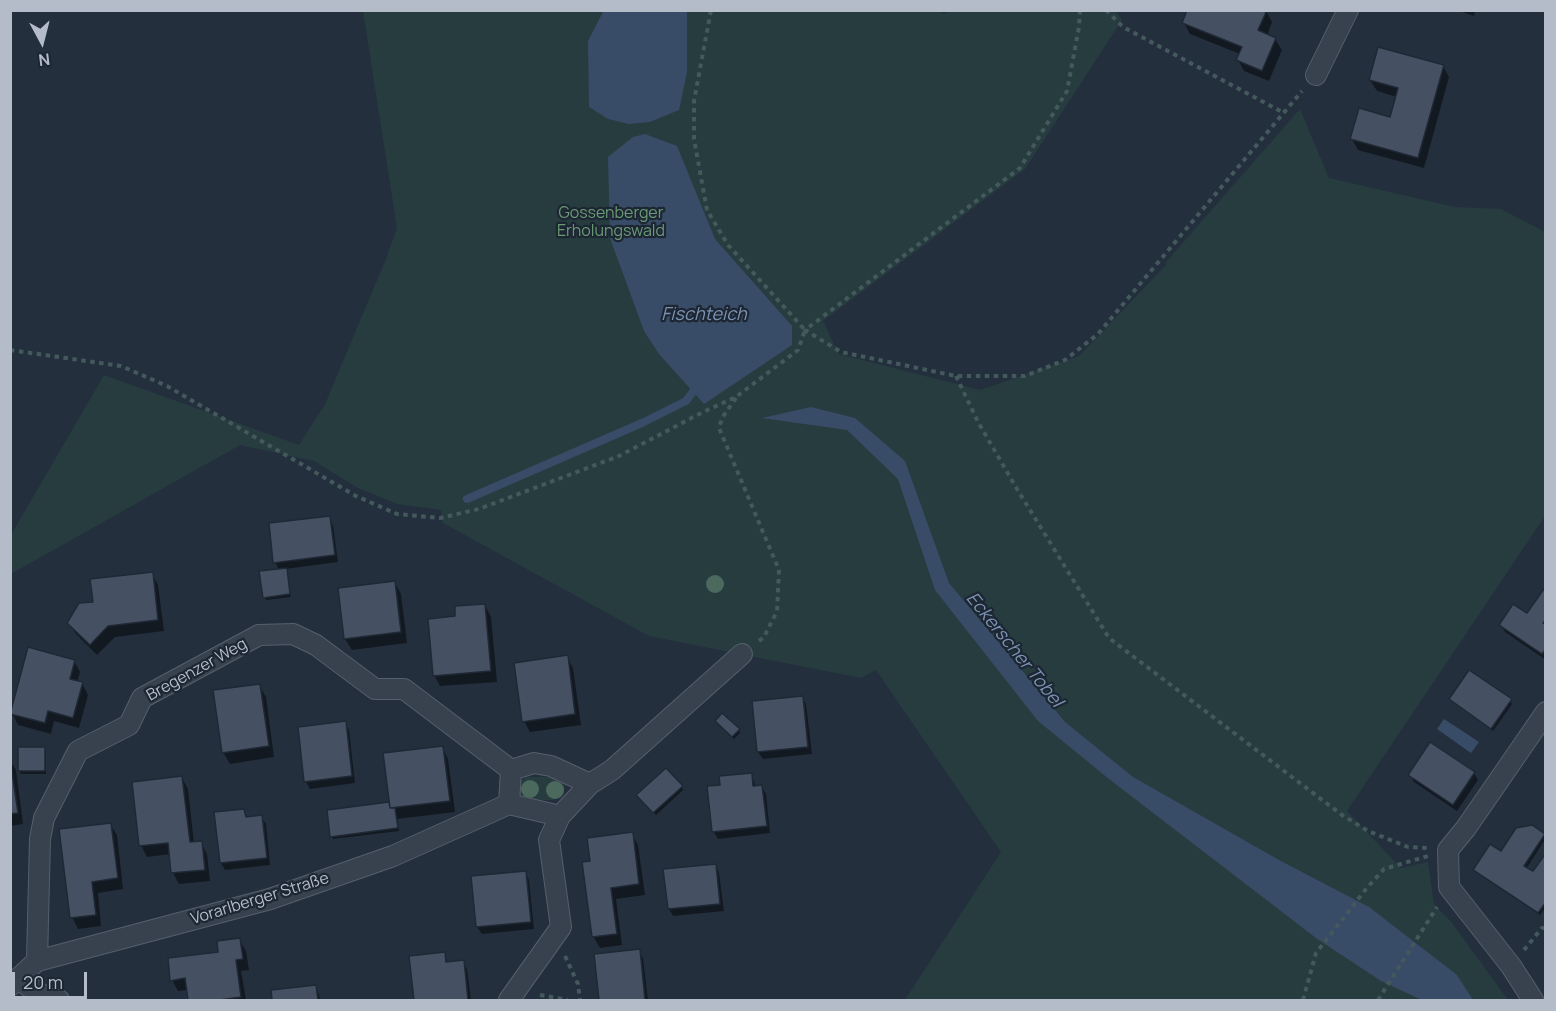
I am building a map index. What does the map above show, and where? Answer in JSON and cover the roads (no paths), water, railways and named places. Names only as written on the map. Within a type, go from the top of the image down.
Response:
[{"type":"street","points":[[1316,75],[1348,10]]},
{"type":"street","name":"Bregenzer Weg","points":[[37,962],[40,839],[44,818],[78,751],[129,725],[142,698],[260,635],[292,634],[316,645],[375,689],[404,689],[511,770]]},
{"type":"street","points":[[508,1000],[561,927],[549,840],[560,816],[590,784],[612,770],[742,654]]},
{"type":"street","points":[[1533,1000],[1511,966],[1449,887],[1449,850],[1545,712]]},
{"type":"street","points":[[560,816],[508,804],[511,770],[534,763],[551,766],[590,784]]},
{"type":"street","name":"Vorarlberger Straße","points":[[15,983],[37,962],[270,899],[393,856],[508,804]]},
{"type":"street","points":[[15,983],[47,998],[59,1000]]},
{"type":"water","points":[[604,10],[687,11],[687,72],[679,110],[650,122],[629,124],[608,119],[589,107],[588,41]]},
{"type":"water","name":"Fischteich","points":[[645,134],[677,146],[715,239],[792,326],[792,345],[704,404],[659,354],[644,331],[610,238],[608,157],[633,137]]},
{"type":"water","points":[[811,407],[855,418],[905,461],[949,583],[1065,722],[1133,777],[1279,860],[1369,907],[1457,975],[1473,1000],[1422,1000],[1381,981],[1316,938],[1109,779],[1038,721],[935,590],[898,479],[847,430],[762,418]]},
{"type":"water","points":[[1444,719],[1479,742],[1471,753],[1437,729]]},
{"type":"waterway","points":[[467,499],[642,423],[686,401],[699,384]]},
{"type":"park label","name":"Gossenberger Erholungswald","points":[[611,223]]},
{"type":"water label","name":"Eckerscher Tobel","points":[[1014,650]]}]
